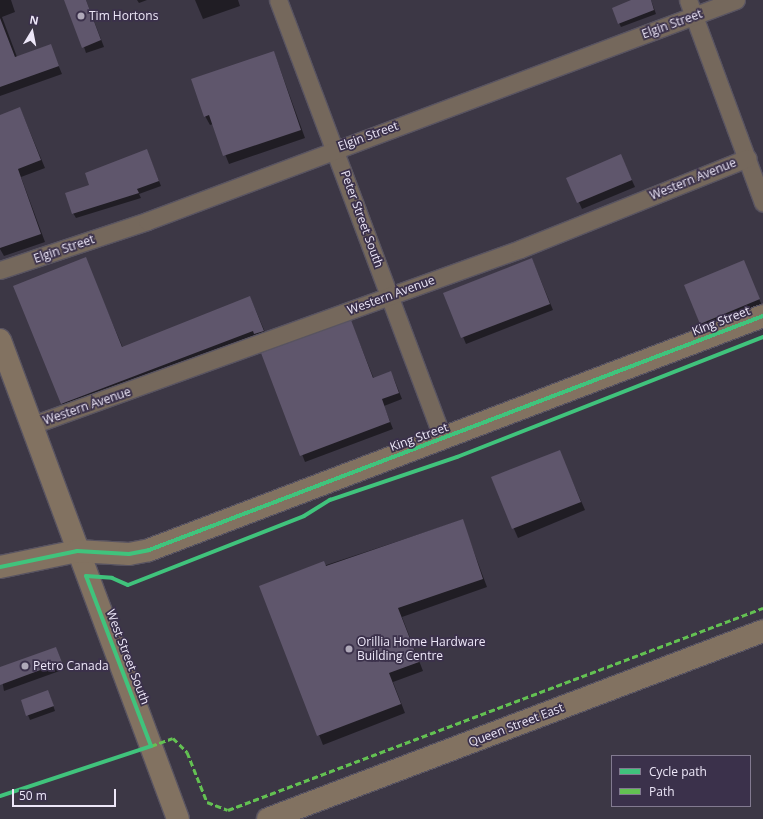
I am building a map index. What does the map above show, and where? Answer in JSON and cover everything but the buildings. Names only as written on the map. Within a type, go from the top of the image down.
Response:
[{"type":"street","name":"Peter Street South","points":[[278,0],[336,147],[443,440]]},
{"type":"street","name":"Elgin Street","points":[[0,270],[148,221],[691,8],[736,0]]},
{"type":"street","points":[[691,8],[763,203]]},
{"type":"street","name":"Western Avenue","points":[[32,425],[520,249],[747,158]]},
{"type":"street","name":"King Street","points":[[0,567],[77,551],[129,554],[149,550],[443,440],[763,316]]},
{"type":"street","name":"West Street South","points":[[0,340],[77,551],[178,819]]},
{"type":"street","name":"Queen Street East","points":[[268,819],[763,632]]},
{"type":"marked path","points":[[151,746],[173,738],[187,752],[207,802],[228,810],[763,608]]},
{"type":"cycle path","points":[[0,567],[77,551],[129,554],[149,550],[763,316]]},
{"type":"cycle path","points":[[0,796],[151,746],[86,576],[112,578],[128,585],[304,516],[330,500],[457,457],[763,337]]},
{"type":"place","name":"Tim Hortons","points":[[81,16]]},
{"type":"place","name":"Orillia Home Hardware Building Centre","points":[[349,649]]},
{"type":"place","name":"Petro Canada","points":[[25,666]]}]
